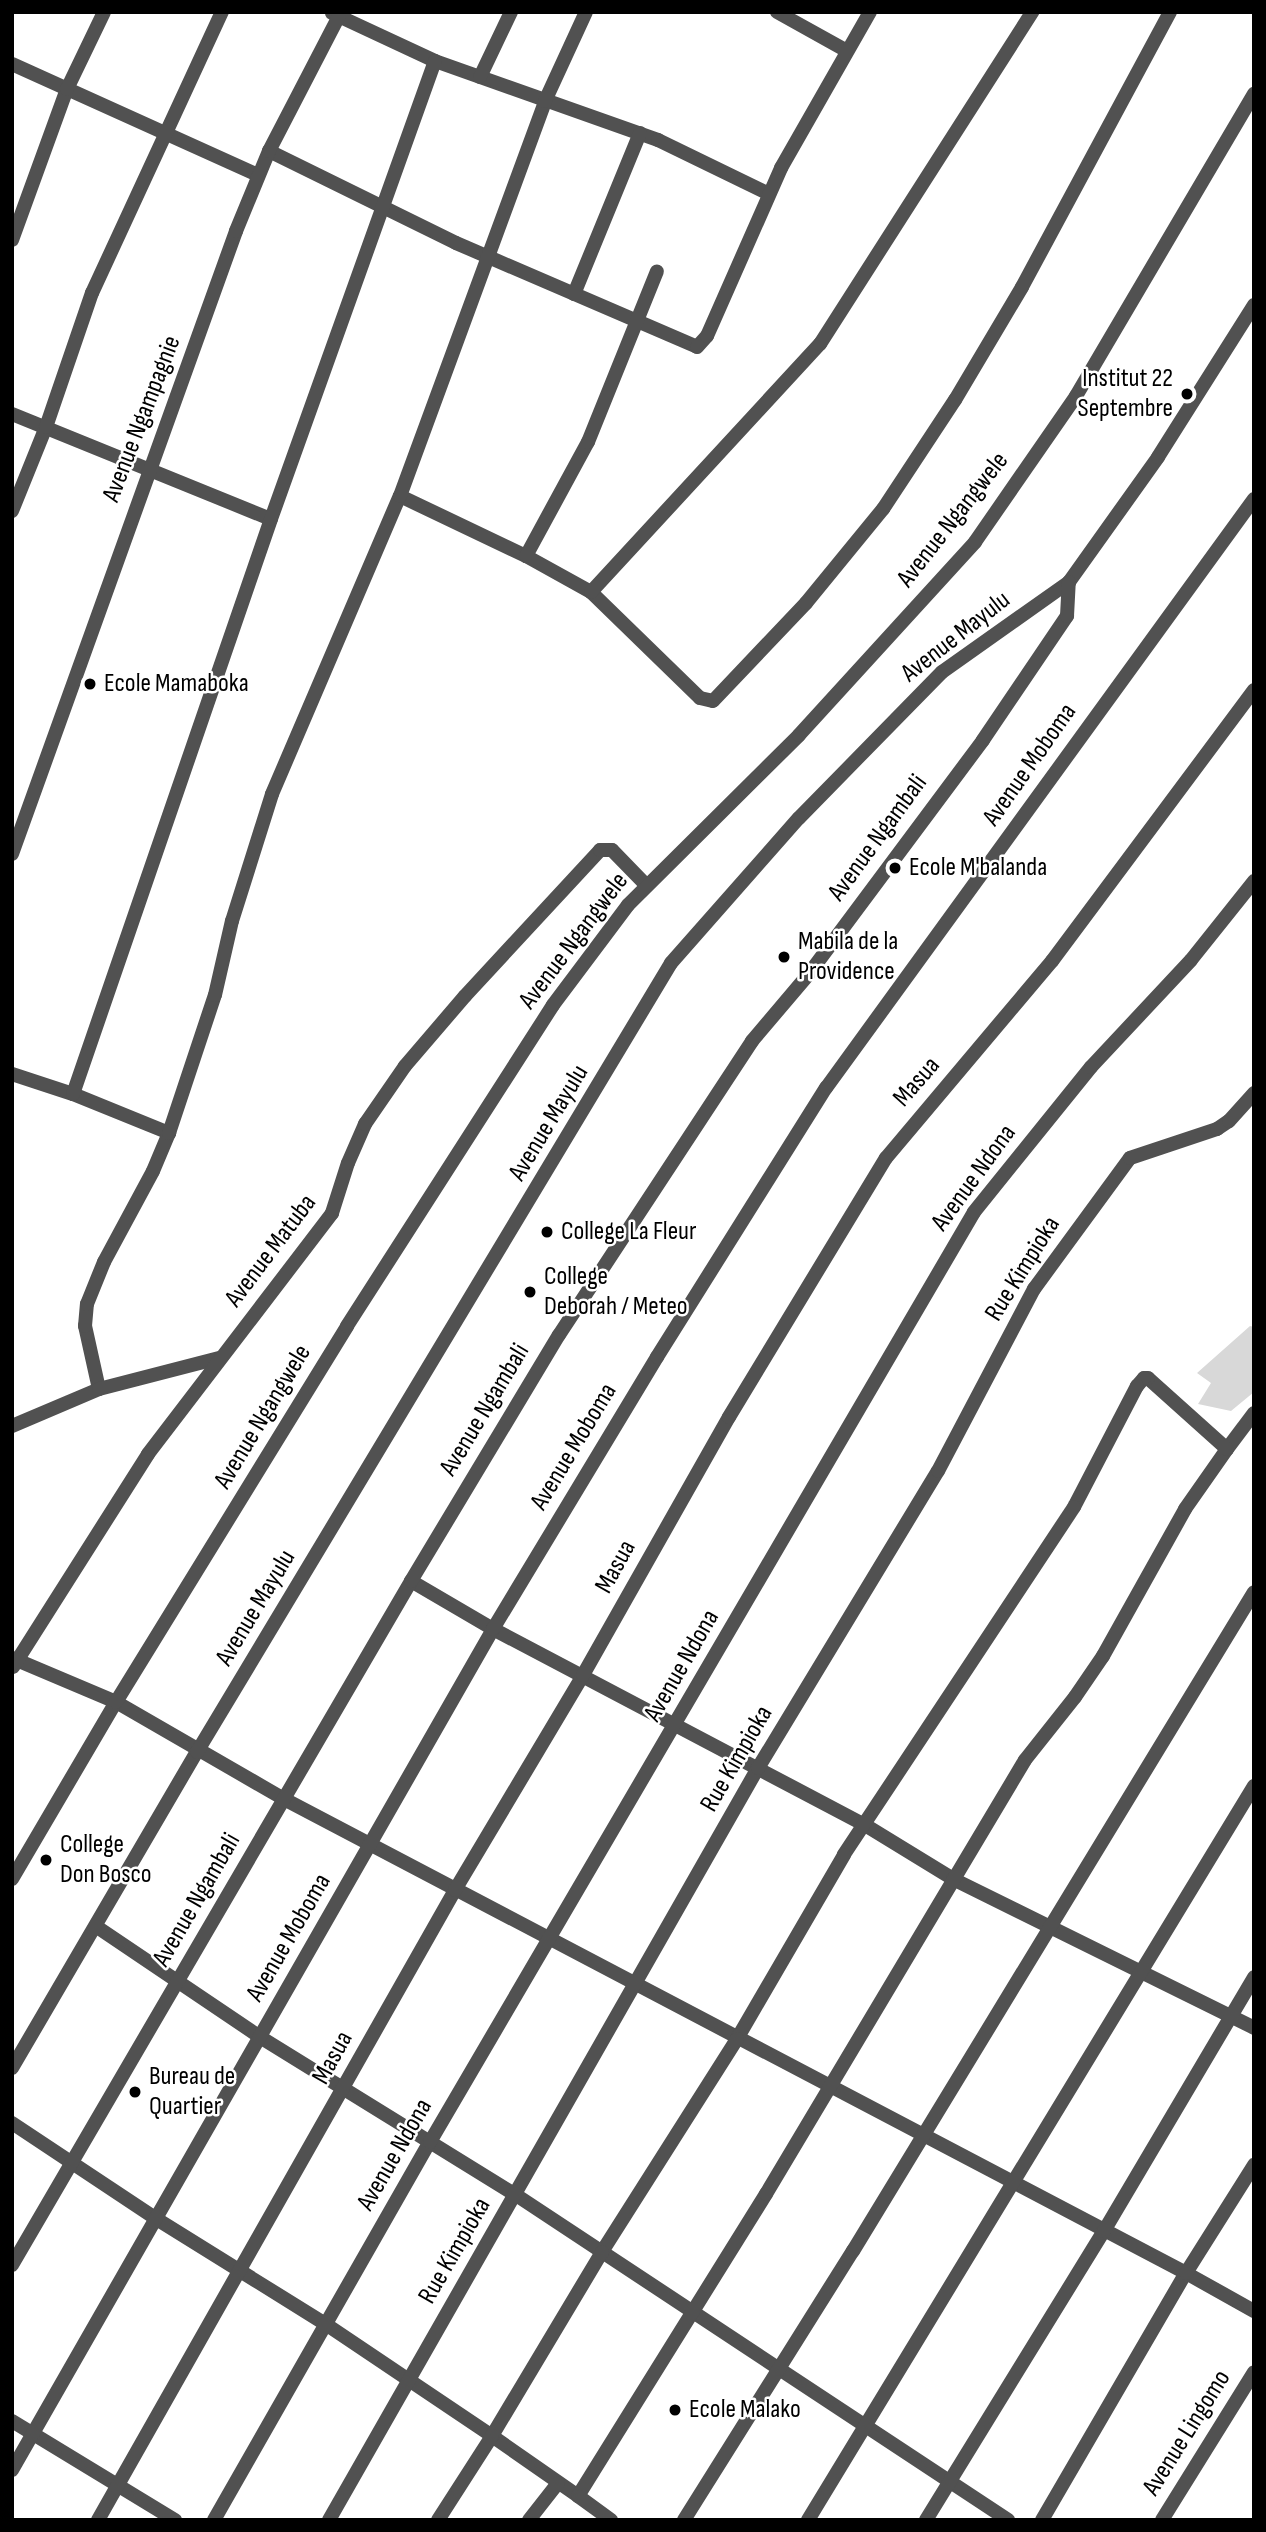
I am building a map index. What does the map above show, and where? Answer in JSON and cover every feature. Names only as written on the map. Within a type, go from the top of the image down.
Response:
[{"type":"street","points":[[12,240],[67,89],[104,12]]},
{"type":"street","points":[[12,511],[46,427],[92,293],[222,12]]},
{"type":"street","points":[[481,77],[511,12]]},
{"type":"street","points":[[99,1389],[85,1326],[87,1304],[104,1262],[153,1171],[169,1133],[215,995],[232,921],[272,794],[400,496],[490,257],[545,101],[586,12]]},
{"type":"street","points":[[777,12],[846,51]]},
{"type":"street","points":[[269,151],[382,208],[689,346],[697,347],[703,343],[769,194],[870,12]]},
{"type":"street","points":[[591,592],[820,344],[1031,12]]},
{"type":"street","points":[[400,496],[526,556],[591,592],[700,698],[713,701],[806,603],[883,509],[955,400],[1022,287],[1170,12]]},
{"type":"street","points":[[337,14],[435,61],[640,133],[769,194]]},
{"type":"street","name":"Avenue Ngampagnie","points":[[12,854],[149,468],[183,383],[258,174],[337,14]]},
{"type":"street","points":[[73,1094],[271,519],[435,61]]},
{"type":"street","points":[[12,64],[258,174]]},
{"type":"street","name":"Avenue Ngangwele","points":[[12,1879],[116,1702],[553,1005],[622,912],[799,735],[975,541],[1070,405],[1254,94]]},
{"type":"street","points":[[574,294],[640,133]]},
{"type":"street","points":[[526,556],[588,442],[657,271]]},
{"type":"street","name":"Avenue Mayulu","points":[[12,2068],[97,1927],[197,1752],[671,963],[799,818],[942,672],[1069,582],[1158,457],[1254,305]]},
{"type":"street","points":[[12,414],[271,519]]},
{"type":"street","name":"Avenue Moboma","points":[[12,2470],[493,1629],[657,1357],[826,1088],[1254,499]]},
{"type":"street","name":"Avenue Ngambali","points":[[12,2265],[411,1581],[559,1335],[752,1041],[808,975],[983,740],[1067,616],[1069,582]]},
{"type":"street","name":"Masua","points":[[98,2520],[455,1890],[583,1675],[729,1417],[886,1157],[1060,951],[1254,690]]},
{"type":"street","name":"Avenue Matuba","points":[[14,1662],[148,1454],[332,1213],[348,1163],[365,1124],[405,1066],[465,996],[600,850],[608,848],[646,886]]},
{"type":"street","name":"Avenue Ndona","points":[[214,2520],[430,2142],[676,1726],[974,1212],[1091,1067],[1191,960],[1254,881]]},
{"type":"street","points":[[12,1074],[73,1094],[169,1133]]},
{"type":"street","name":"Rue Kimpioka","points":[[328,2520],[758,1768],[938,1471],[1034,1289],[1086,1214],[1130,1158],[1217,1129],[1229,1121],[1254,1093]]},
{"type":"street","points":[[12,1426],[99,1389],[219,1358]]},
{"type":"street","points":[[438,2520],[492,2436],[602,2252],[737,2039],[823,1889],[1074,1507],[1140,1381],[1148,1378],[1227,1449]]},
{"type":"street","points":[[578,2496],[1025,1760],[1075,1698],[1103,1656],[1185,1508],[1254,1413]]},
{"type":"street","points":[[411,1581],[493,1629],[865,1825],[953,1879],[1254,2028]]},
{"type":"street","points":[[684,2520],[1254,1592]]},
{"type":"street","points":[[14,1662],[116,1702],[197,1752],[284,1799],[1254,2311]]},
{"type":"street","points":[[808,2520],[1254,1786]]},
{"type":"street","points":[[97,1927],[260,2038],[516,2195],[1008,2520]]},
{"type":"street","points":[[926,2520],[1104,2231],[1254,1977]]},
{"type":"street","points":[[12,2123],[155,2218],[239,2267],[327,2325],[611,2520]]},
{"type":"street","points":[[1042,2520],[1186,2273],[1254,2165]]},
{"type":"street","name":"Avenue Lingomo","points":[[1161,2520],[1254,2372]]},
{"type":"street","points":[[12,2421],[174,2520]]},
{"type":"street","points":[[529,2520],[558,2483]]},
{"type":"shaded area","points":[[1250,1326],[1254,1327],[1254,1392],[1231,1411],[1198,1404],[1211,1383],[1197,1373]]},
{"type":"place","name":"Institut 22 Septembre","points":[[1187,394]]},
{"type":"place","name":"Ecole Mamaboka","points":[[90,684]]},
{"type":"place","name":"Ecole M'balanda","points":[[895,868]]},
{"type":"place","name":"Mabila de la Providence","points":[[784,957]]},
{"type":"place","name":"College La Fleur","points":[[547,1232]]},
{"type":"place","name":"College Deborah / Meteo","points":[[530,1292]]},
{"type":"place","name":"College Don Bosco","points":[[46,1860]]},
{"type":"place","name":"Bureau de Quartier","points":[[135,2092]]},
{"type":"place","name":"Ecole Malako","points":[[675,2410]]}]
